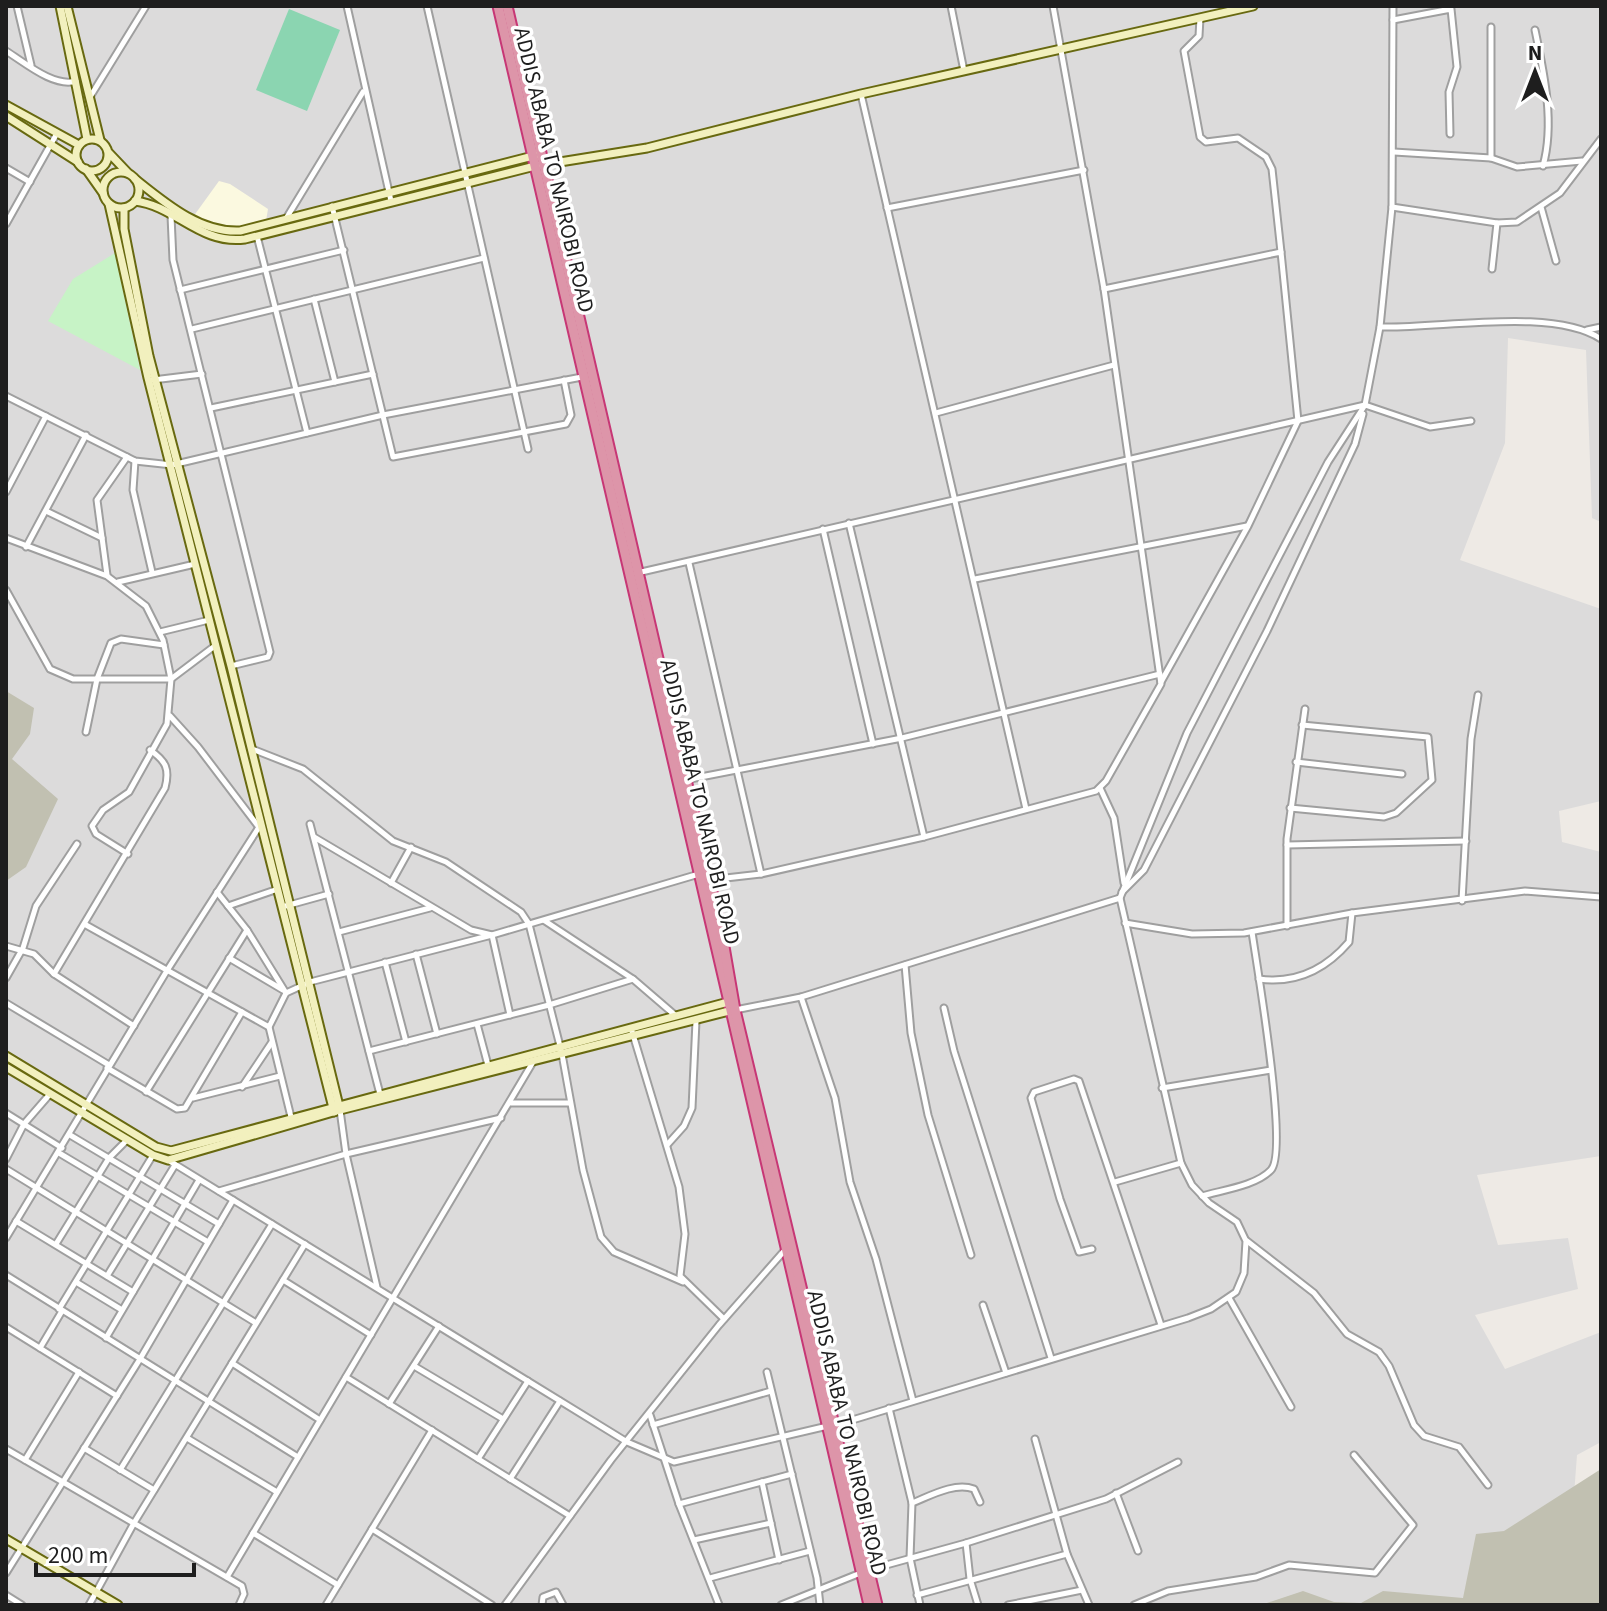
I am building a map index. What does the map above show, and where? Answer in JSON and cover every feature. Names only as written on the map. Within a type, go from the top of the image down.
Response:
[{"type":"highway","name":"ADDIS ABABA TO NAIROBI ROAD","points":[[498,6],[539,160],[681,781],[698,873],[831,1426],[865,1572],[869,1605]]},
{"type":"highway","name":"ADDIS ABABA TO NAIROBI ROAD","points":[[507,6],[582,377],[633,574]]},
{"type":"highway","name":"ADDIS ABABA TO NAIROBI ROAD","points":[[681,781],[710,881],[732,1006],[785,1250],[831,1426]]},
{"type":"highway","name":"ADDIS ABABA TO NAIROBI ROAD","points":[[865,1572],[877,1605]]},
{"type":"main road","points":[[60,6],[87,139]]},
{"type":"main road","points":[[67,6],[100,140],[132,177],[206,226],[251,235],[287,217],[391,201],[465,184],[539,160]]},
{"type":"main road","points":[[135,201],[151,204],[212,237],[251,235],[388,191],[539,160],[647,148],[861,94],[1253,6]]},
{"type":"main road","points":[[6,105],[79,145]]},
{"type":"main road","points":[[6,116],[78,162],[109,204],[152,380],[252,749],[286,906],[336,1108]]},
{"type":"main road","points":[[78,162],[79,145],[87,139],[100,140]]},
{"type":"main road","points":[[86,169],[104,166],[109,153]]},
{"type":"main road","points":[[103,193],[110,176],[132,177]]},
{"type":"main road","points":[[109,204],[124,208],[135,201],[139,191],[132,177]]},
{"type":"main road","points":[[124,208],[124,229],[152,380]]},
{"type":"main road","points":[[176,464],[195,564],[260,825],[278,889],[286,906]]},
{"type":"main road","points":[[6,1056],[156,1147],[171,1151],[291,1117],[561,1051],[632,1032],[676,1016],[732,1006]]},
{"type":"main road","points":[[632,1032],[696,1021],[732,1006]]},
{"type":"main road","points":[[489,1070],[534,1061],[561,1051]]},
{"type":"main road","points":[[6,1067],[171,1163],[336,1108]]},
{"type":"main road","points":[[6,1539],[118,1605]]},
{"type":"street","points":[[90,98],[146,6]]},
{"type":"street","points":[[347,6],[363,91],[391,201]]},
{"type":"street","points":[[427,6],[465,184],[528,449]]},
{"type":"street","points":[[951,6],[964,71]]},
{"type":"street","points":[[1053,6],[1104,289],[1161,684]]},
{"type":"street","points":[[732,1006],[801,997],[1120,895],[1144,870],[1267,631],[1355,444],[1380,327],[1392,207],[1393,6]]},
{"type":"street","points":[[15,7],[32,66]]},
{"type":"street","points":[[1393,20],[1451,9],[1457,67],[1449,92],[1450,134]]},
{"type":"street","points":[[291,1117],[269,1027],[285,992],[349,971],[544,921],[698,873],[710,881],[761,874],[924,837],[1100,788],[1248,526],[1298,421],[1272,169],[1266,157],[1238,138],[1206,142],[1200,137],[1184,51],[1199,36],[1200,18]]},
{"type":"street","points":[[1491,27],[1491,158]]},
{"type":"street","points":[[1535,30],[1548,128],[1543,166]]},
{"type":"street","points":[[6,51],[61,82],[77,81]]},
{"type":"street","points":[[287,217],[363,91]]},
{"type":"street","points":[[861,94],[1026,809]]},
{"type":"street","points":[[6,224],[9,211],[30,182],[56,135]]},
{"type":"street","points":[[1392,207],[1497,223],[1517,222],[1541,207],[1573,179],[1601,139]]},
{"type":"street","points":[[1394,152],[1491,158],[1508,166],[1583,161]]},
{"type":"street","points":[[6,168],[30,182]]},
{"type":"street","points":[[887,208],[1084,170]]},
{"type":"street","points":[[1541,207],[1556,261]]},
{"type":"street","points":[[333,210],[354,289],[390,453],[397,458],[570,421],[564,380]]},
{"type":"street","points":[[171,216],[170,245],[180,290],[270,652],[268,657],[231,666]]},
{"type":"street","points":[[1492,269],[1497,223]]},
{"type":"street","points":[[251,235],[265,269],[307,433]]},
{"type":"street","points":[[180,290],[344,250]]},
{"type":"street","points":[[1104,289],[1281,252]]},
{"type":"street","points":[[192,329],[484,258]]},
{"type":"street","points":[[314,299],[335,382]]},
{"type":"street","points":[[1380,327],[1534,321],[1587,330],[1601,327]]},
{"type":"street","points":[[1587,330],[1601,339]]},
{"type":"street","points":[[936,413],[1114,365]]},
{"type":"street","points":[[152,380],[203,374]]},
{"type":"street","points":[[211,408],[373,374]]},
{"type":"street","points":[[6,396],[135,461],[176,464],[383,415],[582,377]]},
{"type":"street","points":[[633,574],[1129,458],[1364,407],[1430,427],[1471,421]]},
{"type":"street","points":[[1364,407],[1328,462],[1187,733],[1120,895],[1181,1163],[1202,1196],[1237,1222],[1246,1241],[1314,1293],[1347,1334],[1379,1352],[1389,1366],[1414,1425],[1424,1436],[1459,1447],[1488,1485]]},
{"type":"street","points":[[6,492],[46,416]]},
{"type":"street","points":[[26,547],[86,435]]},
{"type":"street","points":[[107,576],[97,500],[127,457]]},
{"type":"street","points":[[135,461],[133,490],[152,572]]},
{"type":"street","points":[[46,511],[102,538]]},
{"type":"street","points":[[849,523],[924,837]]},
{"type":"street","points":[[975,579],[1248,526]]},
{"type":"street","points":[[823,529],[873,744]]},
{"type":"street","points":[[6,538],[107,576],[146,606],[160,632],[171,679],[169,716],[129,792],[103,810],[92,826],[96,834],[128,854]]},
{"type":"street","points":[[689,563],[761,874]]},
{"type":"street","points":[[117,583],[152,572],[195,564]]},
{"type":"street","points":[[6,590],[50,669],[73,679],[171,679],[217,644]]},
{"type":"street","points":[[160,632],[210,620]]},
{"type":"street","points":[[86,732],[97,679],[116,639],[164,645]]},
{"type":"street","points":[[681,781],[902,738],[1160,674]]},
{"type":"street","points":[[1462,901],[1471,739],[1478,695]]},
{"type":"street","points":[[1287,926],[1290,808],[1305,709]]},
{"type":"street","points":[[6,1238],[168,969],[260,825],[169,716]]},
{"type":"street","points":[[1290,808],[1389,816],[1432,780],[1428,737],[1302,725]]},
{"type":"street","points":[[252,749],[303,769],[393,841],[446,862],[511,902],[529,924],[561,1051],[583,1170],[606,1247],[683,1282],[724,1319]]},
{"type":"street","points":[[54,974],[155,810],[168,768],[162,758],[150,750]]},
{"type":"street","points":[[1296,762],[1402,774]]},
{"type":"street","points":[[1100,788],[1114,818],[1124,884]]},
{"type":"street","points":[[310,824],[380,1097]]},
{"type":"street","points":[[314,837],[471,930],[492,935]]},
{"type":"street","points":[[1287,845],[1466,841]]},
{"type":"street","points":[[6,978],[23,948],[36,906],[77,844]]},
{"type":"street","points":[[391,883],[411,847]]},
{"type":"street","points":[[228,906],[278,889]]},
{"type":"street","points":[[1125,923],[1192,934],[1252,932],[1352,913],[1525,891],[1601,897]]},
{"type":"street","points":[[217,892],[247,930],[285,992]]},
{"type":"street","points":[[286,906],[329,894]]},
{"type":"street","points":[[339,932],[432,908]]},
{"type":"street","points":[[1259,979],[1276,981],[1303,977],[1331,959],[1349,942],[1352,913]]},
{"type":"street","points":[[544,921],[633,979],[676,1016]]},
{"type":"street","points":[[86,925],[269,1027]]},
{"type":"street","points":[[146,1092],[247,930]]},
{"type":"street","points":[[1202,1196],[1250,1182],[1272,1169],[1277,1158],[1271,1070],[1252,932]]},
{"type":"street","points":[[492,935],[510,1015]]},
{"type":"street","points":[[6,946],[23,948],[54,974],[134,1026]]},
{"type":"street","points":[[416,954],[437,1034]]},
{"type":"street","points":[[229,958],[285,992]]},
{"type":"street","points":[[385,962],[406,1042]]},
{"type":"street","points":[[905,965],[911,1033],[928,1115],[971,1255]]},
{"type":"street","points":[[369,1051],[549,1005],[633,979]]},
{"type":"street","points":[[801,997],[835,1098],[847,1170],[876,1259],[913,1401]]},
{"type":"street","points":[[6,1003],[177,1109],[185,1108],[192,1099],[242,1012]]},
{"type":"street","points":[[944,1008],[954,1051],[1051,1358]]},
{"type":"street","points":[[666,1146],[684,1126],[692,1108],[696,1021]]},
{"type":"street","points":[[477,1024],[489,1070]]},
{"type":"street","points":[[632,1032],[679,1187],[685,1224],[679,1269],[683,1282]]},
{"type":"street","points":[[242,1088],[272,1042]]},
{"type":"street","points":[[227,1577],[534,1061]]},
{"type":"street","points":[[1162,1088],[1271,1070]]},
{"type":"street","points":[[192,1099],[280,1076]]},
{"type":"street","points":[[1092,1249],[1079,1252],[1056,1187],[1031,1094],[1077,1079],[1115,1182],[1161,1325]]},
{"type":"street","points":[[6,1159],[24,1124],[50,1094]]},
{"type":"street","points":[[510,1103],[570,1103]]},
{"type":"street","points":[[336,1108],[377,1288]]},
{"type":"street","points":[[6,1113],[98,1176],[208,1242]]},
{"type":"street","points":[[218,1191],[346,1154],[501,1118]]},
{"type":"street","points":[[70,1135],[219,1224]]},
{"type":"street","points":[[56,1244],[109,1158],[127,1140]]},
{"type":"street","points":[[40,1348],[153,1155]]},
{"type":"street","points":[[107,1276],[161,1189],[171,1163],[627,1442],[663,1460],[674,1462],[831,1426],[1211,1309],[1229,1298],[1241,1284],[1246,1241]]},
{"type":"street","points":[[1115,1182],[1181,1163]]},
{"type":"street","points":[[6,1169],[256,1323]]},
{"type":"street","points":[[106,1338],[199,1180]]},
{"type":"street","points":[[6,1573],[140,1359],[233,1200]]},
{"type":"street","points":[[16,1221],[133,1292]]},
{"type":"street","points":[[120,1470],[272,1224]]},
{"type":"street","points":[[89,1605],[134,1523],[305,1244]]},
{"type":"street","points":[[505,1605],[570,1516],[724,1319],[785,1250]]},
{"type":"street","points":[[6,1275],[298,1457]]},
{"type":"street","points":[[283,1280],[371,1335]]},
{"type":"street","points":[[76,1282],[122,1310]]},
{"type":"street","points":[[1229,1298],[1291,1407]]},
{"type":"street","points":[[983,1305],[1006,1373]]},
{"type":"street","points":[[389,1404],[439,1326]]},
{"type":"street","points":[[6,1327],[117,1396]]},
{"type":"street","points":[[232,1363],[320,1420]]},
{"type":"street","points":[[414,1366],[503,1419]]},
{"type":"street","points":[[25,1460],[79,1372]]},
{"type":"street","points":[[767,1372],[820,1605]]},
{"type":"street","points":[[346,1377],[570,1516]]},
{"type":"street","points":[[478,1459],[528,1381]]},
{"type":"street","points":[[653,1425],[771,1391]]},
{"type":"street","points":[[510,1479],[560,1401]]},
{"type":"street","points":[[889,1408],[912,1503],[910,1558],[920,1605]]},
{"type":"street","points":[[650,1414],[663,1460],[719,1605]]},
{"type":"street","points":[[326,1605],[432,1430]]},
{"type":"street","points":[[187,1438],[277,1492]]},
{"type":"street","points":[[1035,1439],[1067,1554],[1089,1605]]},
{"type":"street","points":[[84,1448],[154,1490]]},
{"type":"street","points":[[6,1449],[227,1577],[244,1590],[239,1605]]},
{"type":"street","points":[[1134,1605],[1168,1591],[1256,1577],[1289,1565],[1375,1573],[1413,1525],[1354,1455]]},
{"type":"street","points":[[781,1605],[865,1572],[966,1543],[1116,1493],[1178,1462]]},
{"type":"street","points":[[679,1504],[792,1474]]},
{"type":"street","points":[[762,1482],[779,1560]]},
{"type":"street","points":[[912,1503],[938,1493],[968,1487],[974,1489],[980,1502]]},
{"type":"street","points":[[1116,1493],[1138,1551]]},
{"type":"street","points":[[694,1540],[771,1523]]},
{"type":"street","points":[[372,1529],[375,1535],[492,1605]]},
{"type":"street","points":[[253,1533],[338,1585]]},
{"type":"street","points":[[966,1543],[970,1579],[978,1605]]},
{"type":"street","points":[[710,1578],[810,1551]]},
{"type":"street","points":[[917,1595],[1067,1554]]},
{"type":"street","points":[[1008,1605],[1082,1590]]},
{"type":"street","points":[[542,1605],[543,1597],[556,1592],[563,1605]]},
{"type":"street","points":[[6,1595],[22,1605]]},
{"type":"shaded area","points":[[6,6],[1601,6],[1601,522],[1592,518],[1586,350],[1508,338],[1505,443],[1460,560],[1601,609],[1601,801],[1559,811],[1562,842],[1601,852],[1601,1156],[1477,1175],[1498,1245],[1568,1238],[1578,1289],[1475,1315],[1505,1369],[1601,1332],[1601,1442],[1577,1455],[1572,1521],[1601,1605],[6,1605]]},
{"type":"shaded area","points":[[219,181],[230,184],[268,209],[266,221],[226,229],[193,217]]},
{"type":"shaded area","points":[[6,691],[34,708],[30,734],[12,759],[58,799],[26,867],[6,881]]},
{"type":"shaded area","points":[[1601,1469],[1601,1605],[1261,1605],[1303,1591],[1334,1602],[1361,1603],[1383,1591],[1463,1598],[1476,1534],[1504,1531]]},
{"type":"green space","points":[[289,9],[340,30],[307,111],[256,90]]},
{"type":"green space","points":[[115,253],[140,370],[48,321],[73,279]]}]
